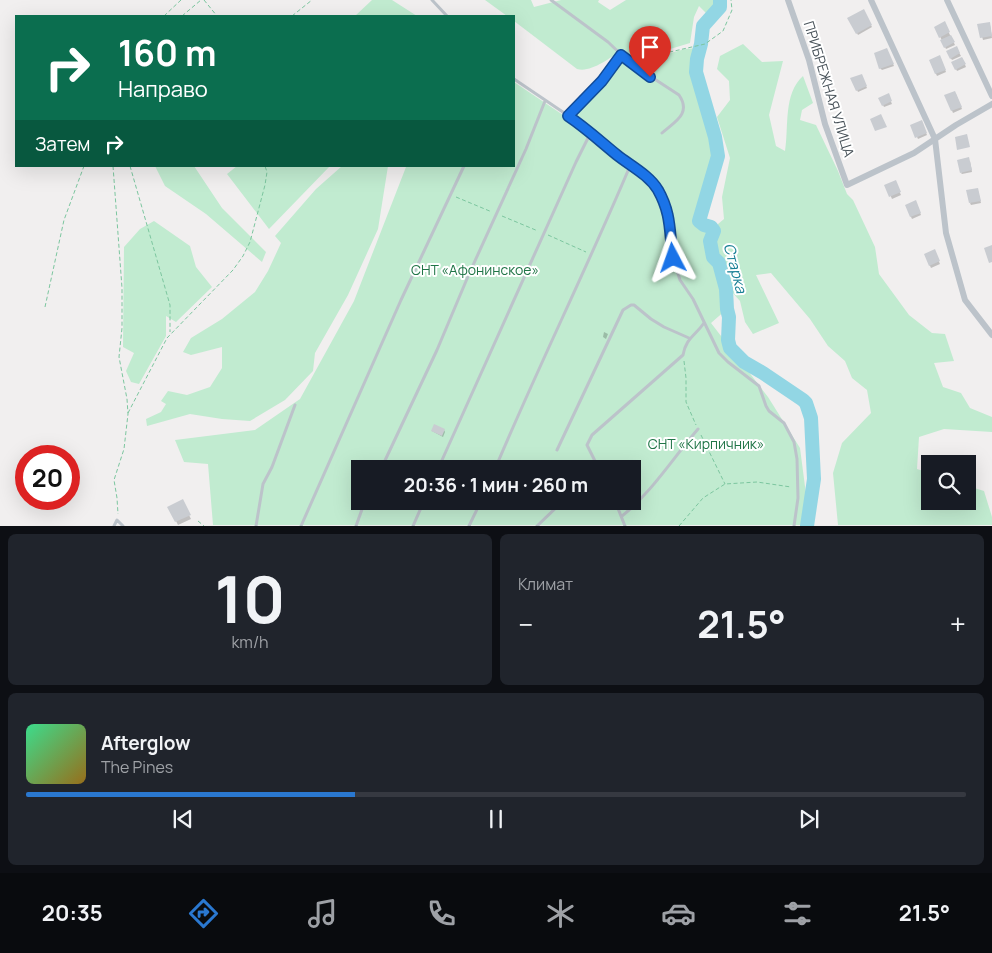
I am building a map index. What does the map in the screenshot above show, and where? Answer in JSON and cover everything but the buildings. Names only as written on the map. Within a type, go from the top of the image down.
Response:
[{"type":"street","name":"ПРИБРЕЖНАЯ УЛИЦА","points":[[788,0],[809,60],[825,124],[847,185],[914,154],[935,139]]},
{"type":"street","points":[[871,0],[935,139],[946,233],[965,300],[992,335]]},
{"type":"street","points":[[947,0],[992,96]]},
{"type":"street","points":[[935,139],[992,104]]},
{"type":"lane","points":[[432,0],[446,15]]},
{"type":"lane","points":[[551,0],[608,42],[630,63],[675,92],[682,99],[684,111],[682,116],[662,133]]},
{"type":"lane","points":[[568,116],[602,81],[621,55]]},
{"type":"lane","points":[[515,81],[591,132],[630,166],[649,179],[658,191],[670,222],[672,247],[678,276],[693,299],[719,352],[728,362],[759,386],[766,406],[788,428],[794,442],[798,488],[797,513],[794,526]]},
{"type":"lane","points":[[385,460],[437,350],[537,124],[545,101]]},
{"type":"lane","points":[[442,460],[591,132]]},
{"type":"lane","points":[[499,460],[524,399],[592,255],[630,166]]},
{"type":"lane","points":[[301,526],[397,308],[464,167]]},
{"type":"lane","points":[[556,450],[623,310],[634,305],[658,323],[689,338]]},
{"type":"lane","points":[[594,460],[587,445],[592,435],[683,355],[689,338],[704,323]]},
{"type":"lane","points":[[256,526],[263,484],[272,467],[295,405]]},
{"type":"lane","points":[[622,516],[651,488],[698,429]]},
{"type":"lane","points":[[356,526],[362,510]]},
{"type":"lane","points":[[413,526],[420,510]]},
{"type":"lane","points":[[469,526],[476,510]]},
{"type":"lane","points":[[537,526],[554,510]]},
{"type":"lane","points":[[619,510],[625,526]]},
{"type":"lane","points":[[114,526],[117,520],[123,526]]},
{"type":"path","points":[[165,15],[181,0]]},
{"type":"path","points":[[183,15],[202,0],[216,15]]},
{"type":"path","points":[[293,15],[312,0]]},
{"type":"path","points":[[630,63],[705,44],[723,31],[732,10],[731,0]]},
{"type":"path","points":[[45,307],[64,220],[84,167]]},
{"type":"path","points":[[113,167],[122,288],[122,328],[119,357],[128,414],[124,449],[114,480],[118,509],[117,520]]},
{"type":"path","points":[[130,167],[170,305],[170,334]]},
{"type":"path","points":[[128,414],[170,334],[233,270],[243,256],[250,242],[265,185],[267,172],[265,167]]},
{"type":"path","points":[[451,195],[592,255]]},
{"type":"path","points":[[683,355],[686,378],[686,402],[725,484]]},
{"type":"path","points":[[679,526],[703,498],[725,484],[758,482],[798,488]]},
{"type":"path","points":[[198,521],[204,526]]},
{"type":"green space","points":[[372,0],[392,0],[415,15],[356,15]]},
{"type":"green space","points":[[485,0],[531,0],[534,7],[561,0],[599,0],[598,2],[610,10],[626,0],[719,0],[719,6],[710,17],[699,6],[694,17],[690,43],[634,60],[638,62],[685,49],[698,48],[693,71],[700,97],[704,99],[715,137],[718,156],[699,221],[711,227],[714,231],[710,241],[713,257],[719,263],[726,289],[727,309],[711,323],[768,397],[800,448],[810,525],[213,525],[208,464],[184,462],[175,440],[255,430],[300,399],[354,301],[406,167],[515,167],[515,83],[569,119],[624,54],[621,51],[594,67],[582,70],[577,69],[515,22],[515,15],[506,15]]},
{"type":"green space","points":[[743,44],[762,62],[783,61],[769,115],[776,146],[785,151],[788,111],[792,92],[803,76],[813,103],[802,110],[800,120],[816,125],[847,194],[853,200],[875,247],[879,274],[909,315],[932,333],[945,334],[954,361],[934,363],[943,387],[961,393],[970,408],[992,417],[992,432],[944,429],[919,437],[917,469],[921,470],[921,510],[976,510],[976,488],[984,491],[992,517],[992,525],[838,525],[833,473],[842,443],[871,413],[867,390],[852,378],[845,361],[828,346],[810,319],[771,273],[756,275],[779,323],[753,334],[745,322],[740,301],[731,291],[722,260],[716,257],[715,242],[718,224],[724,219],[722,197],[730,158],[717,117],[730,100],[729,81],[717,69],[720,56]]},
{"type":"green space","points":[[156,167],[195,167],[222,208],[266,252],[262,262],[206,214],[165,186]]},
{"type":"green space","points":[[236,167],[329,167],[269,229],[227,174]]},
{"type":"green space","points":[[341,167],[388,167],[378,229],[348,295],[315,353],[313,371],[285,400],[250,421],[190,414],[147,426],[146,419],[161,412],[166,404],[161,401],[168,391],[187,395],[210,387],[222,368],[222,347],[191,355],[183,352],[191,338],[222,319],[255,292],[268,271],[281,243],[275,236],[316,189]]},
{"type":"green space","points":[[154,221],[190,246],[196,267],[212,287],[176,322],[166,316],[166,336],[139,384],[131,382],[126,371],[134,353],[123,347],[124,247],[140,229]]},
{"type":"waterway","name":"Старка","points":[[720,0],[720,7],[703,26],[697,59],[696,72],[715,137],[718,156],[699,221],[711,227],[714,231],[710,241],[713,257],[719,263],[726,289],[730,348],[744,362],[806,403],[811,418],[814,479],[807,526]]},
{"type":"route","points":[[650,77],[621,55],[602,81],[568,116],[630,166],[642,173],[654,185],[670,222],[673,258]]},
{"type":"park label","name":"СНТ «Афонинское»","points":[[475,270]]},
{"type":"park label","name":"СНТ «Кирпичник»","points":[[706,444]]}]
